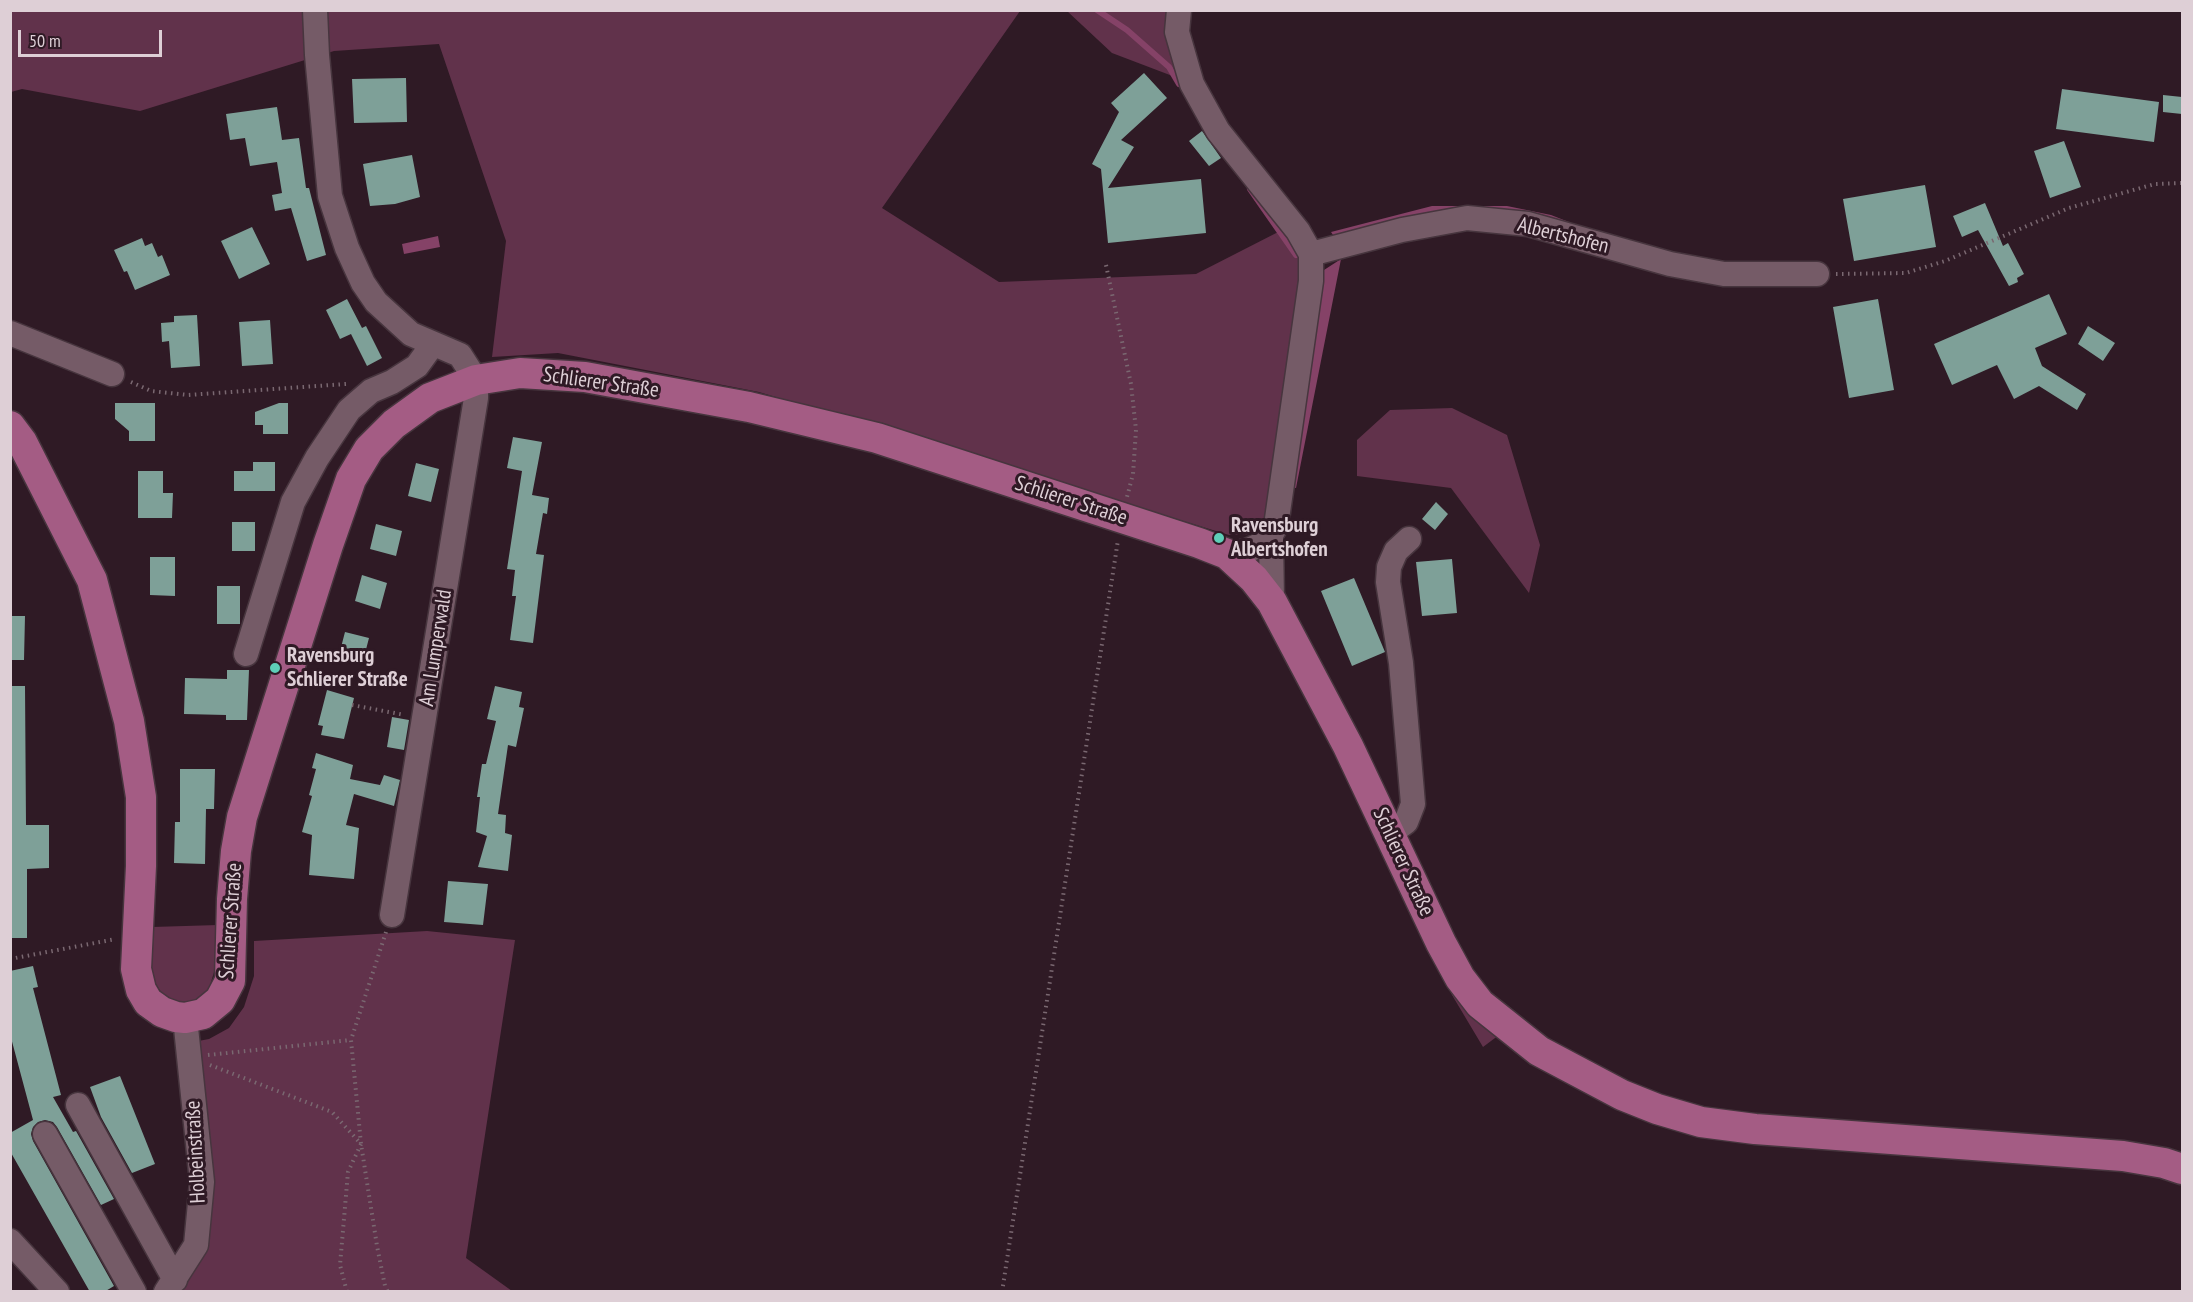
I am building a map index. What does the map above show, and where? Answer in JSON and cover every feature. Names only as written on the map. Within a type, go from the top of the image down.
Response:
[{"type":"main road","name":"Schlierer Straße","points":[[185,1018],[203,1014],[220,1000],[230,981],[232,899],[236,851],[242,817],[328,545],[351,479],[369,449],[394,424],[430,398],[476,380],[520,373],[585,377],[767,411],[877,438],[1227,554],[1254,579],[1272,602],[1348,746],[1441,943],[1460,978],[1480,1004],[1539,1052],[1622,1095],[1701,1122],[1755,1129],[2123,1156],[2164,1163],[2182,1169]]},
{"type":"main road","points":[[10,426],[22,442],[92,580],[129,722],[141,797],[141,866],[136,969],[141,990],[148,1002],[162,1012],[185,1018]]},
{"type":"street","points":[[315,10],[330,196],[347,248],[363,283],[376,302],[411,334],[460,355],[476,380]]},
{"type":"street","points":[[1179,10],[1177,32],[1192,84],[1218,131],[1298,231],[1311,254],[1311,281],[1276,526],[1271,536],[1261,544],[1247,551],[1227,554]]},
{"type":"street","name":"Albertshofen","points":[[1311,254],[1402,230],[1467,218],[1528,224],[1670,264],[1724,274],[1817,274]]},
{"type":"street","points":[[10,333],[112,374]]},
{"type":"street","points":[[246,654],[293,502],[317,458],[349,410],[371,391],[392,382],[417,366],[433,344]]},
{"type":"street","name":"Am Lumperwald","points":[[392,915],[472,421],[476,380]]},
{"type":"street","points":[[1271,536],[1272,602]]},
{"type":"street","points":[[1390,834],[1406,822],[1413,804],[1401,663],[1388,582],[1389,567],[1396,550],[1409,539]]},
{"type":"street","name":"Holbeinstraße","points":[[171,1286],[196,1245],[202,1182],[185,1018]]},
{"type":"street","name":"Holbeinstraße","points":[[78,1105],[171,1286]]},
{"type":"street","points":[[45,1134],[134,1292]]},
{"type":"street","points":[[10,1240],[57,1292]]},
{"type":"path","points":[[1817,274],[1906,273],[1945,261],[2069,208],[2155,184],[2182,183]]},
{"type":"path","points":[[1002,1292],[1111,573],[1133,474],[1136,430],[1131,384],[1106,264]]},
{"type":"path","points":[[112,374],[151,391],[188,395],[349,384]]},
{"type":"path","points":[[352,705],[391,712]]},
{"type":"path","points":[[388,1292],[377,1246],[361,1144],[351,1040],[392,915]]},
{"type":"path","points":[[10,959],[137,935]]},
{"type":"path","points":[[190,1057],[351,1040]]},
{"type":"path","points":[[190,1057],[332,1112],[361,1144]]},
{"type":"path","points":[[347,1292],[340,1265],[348,1172],[361,1144]]},
{"type":"shaded area","points":[[10,11],[1020,11],[882,208],[999,282],[1196,274],[1286,228],[1295,243],[1304,273],[1270,514],[1251,535],[1229,535],[759,392],[558,353],[492,357],[506,241],[439,44],[334,51],[140,111],[22,89],[11,92]]},
{"type":"shaded area","points":[[1067,11],[1172,11],[1183,80],[1112,53]]},
{"type":"shaded area","points":[[1432,206],[1507,206],[1551,215],[1579,226],[1512,215],[1337,241],[1331,232]]},
{"type":"shaded area","points":[[438,236],[440,247],[404,254],[402,244]]},
{"type":"shaded area","points":[[1341,259],[1296,488],[1288,487],[1318,293],[1324,270]]},
{"type":"shaded area","points":[[1452,408],[1507,435],[1540,545],[1529,593],[1451,488],[1357,476],[1357,440],[1390,410]]},
{"type":"shaded area","points":[[218,925],[217,962],[209,989],[194,1002],[180,1005],[164,997],[156,984],[150,960],[152,927]]},
{"type":"shaded area","points":[[427,931],[515,940],[466,1258],[512,1291],[166,1292],[196,1245],[188,1043],[209,1039],[229,1028],[244,1007],[254,976],[254,941]]},
{"type":"shaded area","points":[[1423,934],[1499,1035],[1483,1047],[1452,995]]},
{"type":"building","points":[[1144,73],[1167,98],[1121,140],[1134,147],[1108,188],[1201,179],[1206,233],[1108,243],[1101,169],[1092,164],[1119,112],[1111,103]]},
{"type":"building","points":[[406,78],[407,122],[354,123],[352,79]]},
{"type":"building","points":[[2062,89],[2159,102],[2154,142],[2056,129]]},
{"type":"building","points":[[2163,95],[2182,97],[2182,114],[2163,112]]},
{"type":"building","points":[[277,107],[282,140],[299,138],[306,188],[309,188],[326,255],[307,261],[291,208],[275,211],[272,195],[282,193],[277,162],[250,166],[245,138],[230,140],[226,114]]},
{"type":"building","points":[[1202,131],[1221,158],[1209,166],[1189,141]]},
{"type":"building","points":[[2064,141],[2081,187],[2050,198],[2034,151]]},
{"type":"building","points":[[412,155],[420,197],[395,204],[370,206],[363,164]]},
{"type":"building","points":[[1925,185],[1936,247],[1854,261],[1843,199]]},
{"type":"building","points":[[1985,203],[2003,246],[2008,243],[2024,274],[2017,278],[2018,282],[2009,286],[1978,230],[1962,237],[1953,216]]},
{"type":"building","points":[[252,227],[270,264],[239,279],[221,241]]},
{"type":"building","points":[[142,238],[145,246],[152,243],[158,257],[162,255],[170,275],[135,290],[114,250]]},
{"type":"building","points":[[2049,294],[2067,334],[2035,348],[2042,366],[2086,394],[2077,410],[2039,386],[2014,399],[1997,365],[1952,385],[1934,344]]},
{"type":"building","points":[[347,299],[362,328],[366,326],[382,358],[367,366],[351,334],[340,339],[326,310]]},
{"type":"building","points":[[1878,299],[1894,390],[1849,398],[1833,307]]},
{"type":"building","points":[[197,315],[200,366],[171,368],[169,341],[162,342],[161,323],[174,322],[174,316]]},
{"type":"building","points":[[270,320],[273,364],[242,366],[239,322]]},
{"type":"building","points":[[2088,326],[2115,343],[2103,361],[2078,344]]},
{"type":"building","points":[[115,403],[155,403],[155,441],[129,441],[129,431],[115,419]]},
{"type":"building","points":[[279,403],[288,403],[288,434],[263,434],[263,425],[255,425],[255,412]]},
{"type":"building","points":[[513,437],[542,442],[532,495],[549,498],[547,514],[543,513],[536,554],[544,555],[533,643],[510,640],[516,596],[512,596],[515,570],[507,569],[522,471],[507,468]]},
{"type":"building","points":[[253,462],[275,462],[275,491],[234,491],[234,471],[253,471]]},
{"type":"building","points":[[416,463],[439,469],[431,502],[408,496]]},
{"type":"building","points":[[138,471],[163,471],[163,493],[173,493],[172,518],[138,518]]},
{"type":"building","points":[[1436,502],[1448,514],[1435,530],[1422,519]]},
{"type":"building","points":[[232,522],[255,522],[255,551],[232,551]]},
{"type":"building","points":[[376,524],[402,531],[396,556],[370,549]]},
{"type":"building","points":[[150,557],[175,557],[175,596],[150,595]]},
{"type":"building","points":[[1452,559],[1457,613],[1422,616],[1416,562]]},
{"type":"building","points":[[362,575],[387,583],[380,609],[355,601]]},
{"type":"building","points":[[1354,578],[1385,652],[1352,666],[1321,591]]},
{"type":"building","points":[[217,586],[240,586],[240,624],[217,624]]},
{"type":"building","points":[[10,616],[25,616],[24,660],[10,660]]},
{"type":"building","points":[[345,632],[369,638],[363,661],[339,655]]},
{"type":"building","points":[[227,670],[249,670],[247,720],[226,720],[226,715],[184,714],[185,678],[227,679]]},
{"type":"building","points":[[10,686],[25,686],[26,825],[49,825],[49,868],[27,869],[27,938],[10,938]]},
{"type":"building","points":[[495,686],[522,692],[519,707],[524,708],[516,747],[508,745],[498,814],[506,815],[505,833],[512,835],[508,871],[478,867],[487,836],[476,832],[480,797],[477,797],[482,764],[486,764],[496,721],[487,719]]},
{"type":"building","points":[[327,690],[354,698],[344,739],[321,735],[323,726],[318,725]]},
{"type":"building","points":[[392,717],[409,720],[404,750],[387,747]]},
{"type":"building","points":[[316,753],[353,765],[350,779],[380,785],[384,775],[400,780],[394,806],[354,794],[346,825],[359,828],[354,879],[309,875],[312,835],[302,832],[312,796],[309,795],[316,769],[312,768]]},
{"type":"building","points":[[180,769],[215,769],[214,809],[206,809],[205,864],[174,863],[175,822],[180,822]]},
{"type":"building","points":[[448,881],[488,884],[483,925],[444,922]]},
{"type":"building","points":[[33,966],[38,987],[33,988],[61,1095],[53,1097],[73,1132],[76,1131],[114,1199],[101,1205],[53,1122],[45,1120],[38,1122],[31,1134],[114,1286],[104,1292],[90,1292],[10,1151],[10,1133],[33,1120],[10,1034],[10,971]]},
{"type":"building","points":[[120,1076],[155,1164],[132,1173],[101,1117],[90,1087]]},
{"type":"waterway","points":[[1097,10],[1127,30],[1169,67],[1179,84]]},
{"type":"waterway","points":[[1250,189],[1296,255]]},
{"type":"place","name":"Ravensburg Albertshofen","points":[[1219,538]]},
{"type":"place","name":"Ravensburg Schlierer Straße","points":[[275,668]]}]
